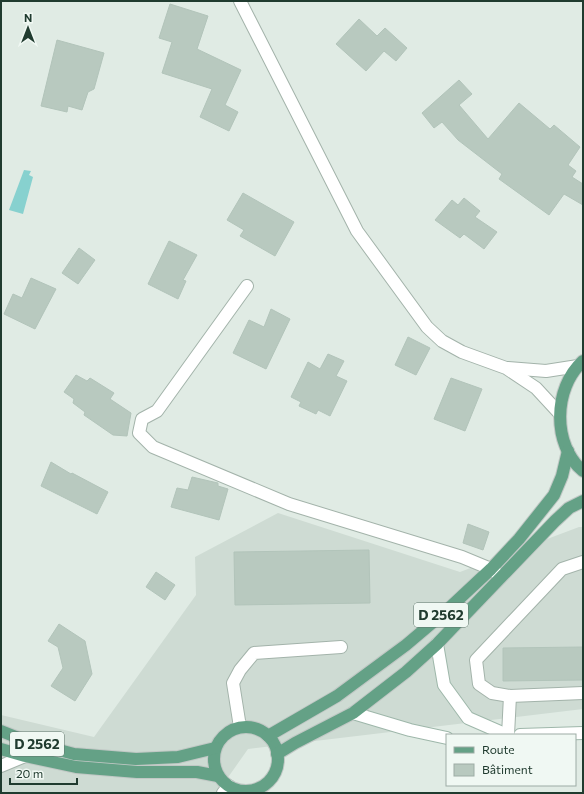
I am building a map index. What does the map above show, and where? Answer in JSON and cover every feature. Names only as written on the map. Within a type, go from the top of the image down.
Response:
[{"type":"main road","points":[[580,364],[565,388],[560,414],[561,428],[568,451],[583,471]]},
{"type":"main road","name":"D 2562","points":[[268,736],[337,696],[406,645],[445,612],[491,569],[519,539],[554,496],[562,476],[568,451]]},
{"type":"main road","name":"D 2562","points":[[277,754],[353,713],[391,685],[437,644],[502,578],[555,521],[569,508],[583,501]]},
{"type":"main road","points":[[240,727],[256,728],[268,736],[273,741],[277,754],[277,764],[274,774],[259,788],[249,790],[226,790],[218,776],[214,762],[215,748],[219,740],[225,734],[240,727]]},
{"type":"main road","name":"D 2562","points":[[1,731],[26,741],[74,754],[136,759],[178,757],[215,748]]},
{"type":"main road","name":"D 2562","points":[[1,749],[25,756],[76,767],[137,772],[197,772],[218,776]]},
{"type":"street","points":[[240,1],[358,231],[426,327],[442,341],[462,352],[506,368],[536,388],[560,414]]},
{"type":"street","points":[[247,286],[157,411],[142,419],[139,433],[153,447],[289,504],[462,557],[491,569],[502,578]]},
{"type":"street","points":[[506,368],[546,371],[580,364]]},
{"type":"street","points":[[583,562],[562,569],[476,660],[479,684],[492,693],[510,696],[583,693]]},
{"type":"street","points":[[437,644],[444,685],[468,718],[505,734]]},
{"type":"street","points":[[240,727],[233,683],[240,670],[254,653],[341,647]]},
{"type":"street","points":[[507,734],[510,696]]},
{"type":"street","points":[[353,713],[410,730],[446,738]]},
{"type":"street","points":[[552,734],[583,733]]},
{"type":"street","points":[[1,766],[25,756]]},
{"type":"shaded area","points":[[278,513],[460,572],[579,527],[583,527],[583,709],[248,749],[217,793],[1,793],[1,715],[94,737],[196,595],[195,557]]},
{"type":"water","points":[[24,170],[31,171],[29,175],[33,177],[23,214],[9,210]]},
{"type":"building","points":[[170,4],[208,16],[197,49],[241,70],[225,105],[238,112],[229,131],[200,117],[212,89],[162,73],[172,42],[159,38]]},
{"type":"building","points":[[359,19],[377,36],[385,28],[407,48],[396,61],[384,51],[366,71],[336,44]]},
{"type":"building","points":[[57,40],[104,53],[94,89],[88,92],[82,110],[68,106],[67,112],[41,106]]},
{"type":"building","points":[[459,80],[472,94],[459,105],[488,139],[519,103],[550,129],[554,125],[580,147],[568,165],[576,171],[572,177],[583,184],[583,205],[564,194],[549,215],[499,179],[502,174],[458,140],[442,122],[434,128],[422,113]]},
{"type":"building","points":[[243,193],[294,222],[275,256],[240,236],[244,230],[227,220]]},
{"type":"building","points":[[464,198],[480,211],[475,217],[497,232],[484,249],[464,234],[460,238],[435,220],[452,200],[458,205]]},
{"type":"building","points":[[169,241],[197,255],[183,280],[186,281],[178,299],[148,284]]},
{"type":"building","points":[[79,248],[95,260],[78,284],[62,273]]},
{"type":"building","points":[[31,278],[56,289],[35,329],[4,314],[13,294],[22,298]]},
{"type":"building","points":[[271,309],[290,319],[266,369],[233,353],[249,320],[264,327]]},
{"type":"building","points":[[408,337],[430,348],[416,375],[395,365]]},
{"type":"building","points":[[328,354],[344,361],[336,376],[347,381],[330,416],[318,410],[316,414],[299,406],[301,402],[291,397],[308,362],[320,369]]},
{"type":"building","points":[[76,375],[87,381],[90,378],[114,393],[110,399],[131,413],[127,436],[113,435],[84,415],[85,412],[73,403],[74,399],[64,392]]},
{"type":"building","points":[[451,378],[482,389],[465,431],[434,419]]},
{"type":"building","points":[[51,462],[71,474],[72,473],[108,492],[97,514],[41,486]]},
{"type":"building","points":[[192,477],[218,483],[218,486],[228,489],[219,520],[171,507],[177,488],[188,490]]},
{"type":"building","points":[[468,524],[489,532],[483,550],[463,543]]},
{"type":"building","points":[[369,550],[370,603],[235,605],[234,552]]},
{"type":"building","points":[[156,572],[175,585],[165,600],[146,587]]},
{"type":"building","points":[[59,624],[85,641],[92,674],[75,701],[51,686],[63,668],[58,647],[48,641]]},
{"type":"building","points":[[583,647],[583,680],[503,681],[503,648]]}]
